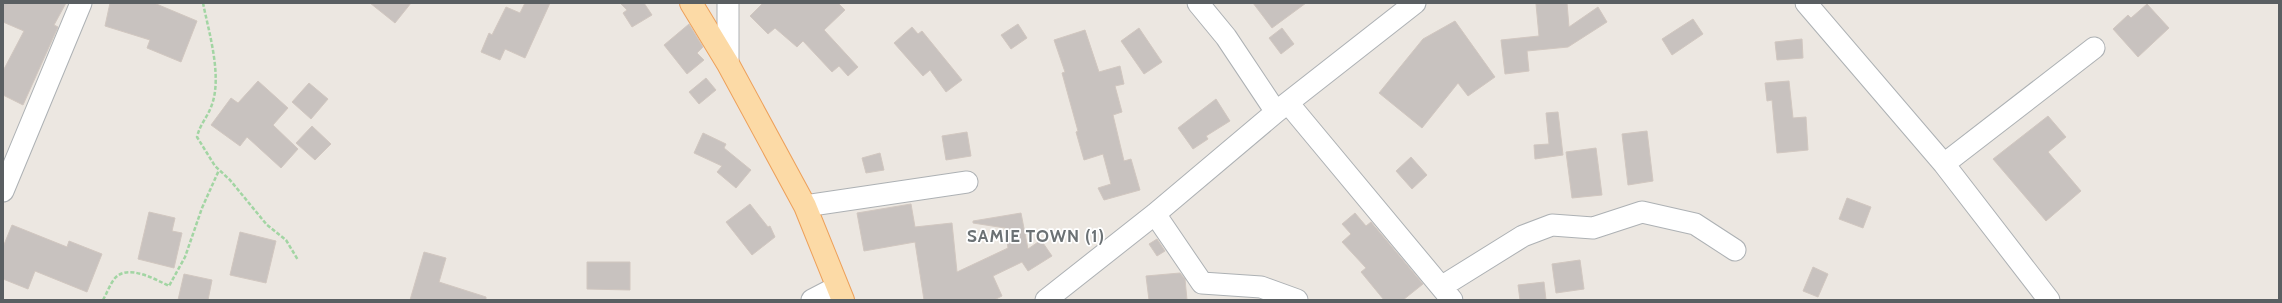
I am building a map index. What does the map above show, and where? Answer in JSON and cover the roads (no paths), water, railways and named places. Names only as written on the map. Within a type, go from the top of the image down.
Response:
[{"type":"main road","points":[[691,3],[728,64],[806,206],[840,294]]},
{"type":"street","points":[[3,190],[81,3]]},
{"type":"street","points":[[728,3],[728,64]]},
{"type":"street","points":[[1198,3],[1282,107],[1446,293],[1523,236],[1552,225],[1593,228],[1642,212],[1695,224],[1735,250]]},
{"type":"street","points":[[1046,300],[1155,214],[1282,107],[1415,3]]},
{"type":"street","points":[[1806,3],[1944,164],[2049,300]]},
{"type":"street","points":[[1944,164],[2094,48]]},
{"type":"street","points":[[806,206],[967,182]]},
{"type":"street","points":[[1155,214],[1202,283],[1261,287],[1297,300]]},
{"type":"street","points":[[812,300],[840,294]]},
{"type":"district","name":"SAMIE TOWN (1)","points":[[1036,236]]}]
